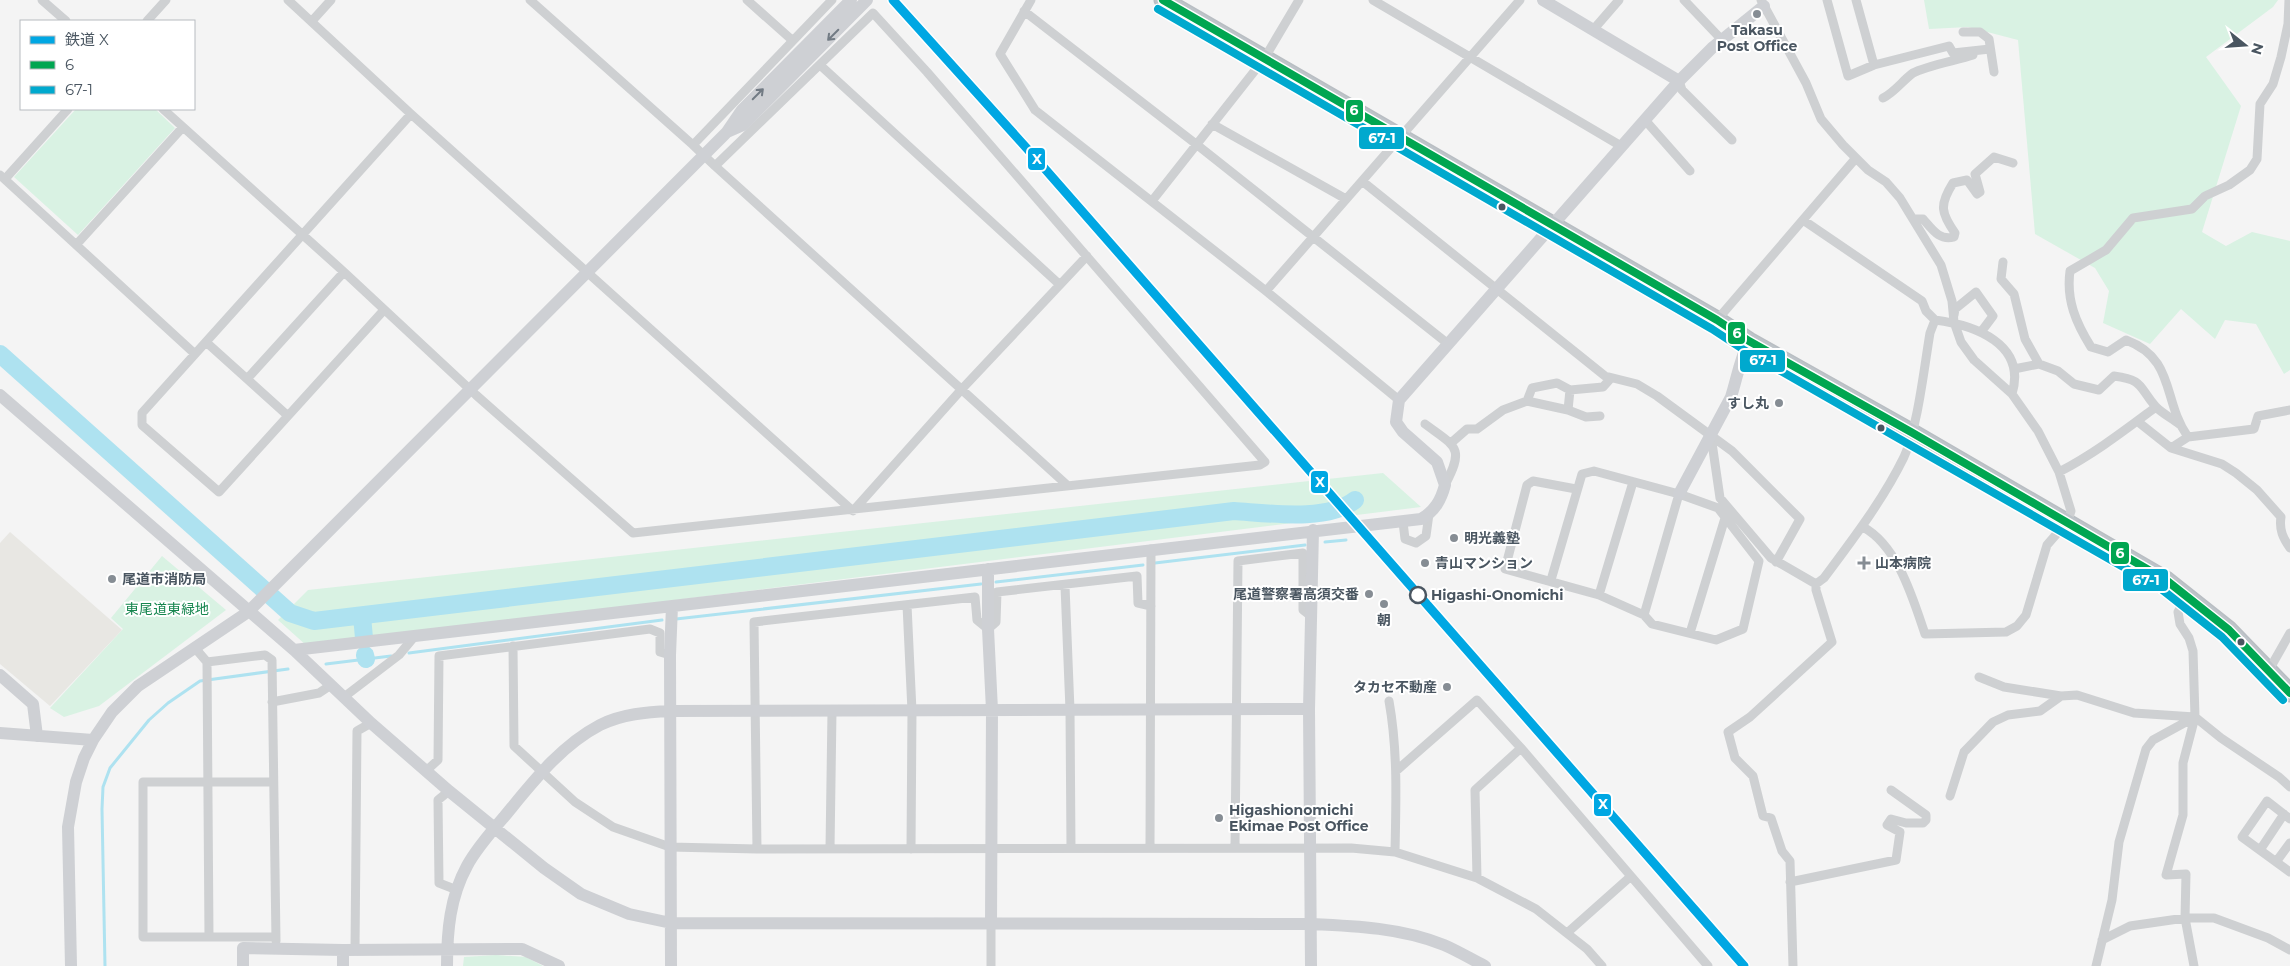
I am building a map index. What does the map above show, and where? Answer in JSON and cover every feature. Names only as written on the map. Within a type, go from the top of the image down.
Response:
[{"type":"highway","points":[[1162,0],[1717,320],[1749,341],[1912,432],[2166,580],[2229,630],[2290,693]]},
{"type":"street","points":[[42,0],[65,20]]},
{"type":"street","points":[[148,20],[166,0]]},
{"type":"street","points":[[288,0],[411,114],[853,511]]},
{"type":"street","points":[[312,21],[331,0]]},
{"type":"street","points":[[530,0],[1067,486]]},
{"type":"street","points":[[747,0],[792,40]]},
{"type":"street","points":[[693,146],[832,0]]},
{"type":"street","points":[[71,966],[68,827],[76,782],[84,758],[93,740],[112,712],[138,686],[253,608],[728,132],[742,110],[851,0]]},
{"type":"street","points":[[728,132],[742,125],[867,0]]},
{"type":"street","points":[[1031,0],[1000,54],[1035,110],[1266,291],[1399,400]]},
{"type":"street","points":[[1152,201],[1264,59],[1299,0]]},
{"type":"street","points":[[1373,0],[1621,146]]},
{"type":"street","points":[[1266,291],[1520,0]]},
{"type":"street","points":[[1542,0],[1678,81],[1682,90],[1732,140]]},
{"type":"street","points":[[1593,30],[1619,0]]},
{"type":"street","points":[[1684,0],[1722,40]]},
{"type":"street","points":[[1827,0],[1848,76],[1874,65],[1950,46],[1954,54],[1990,52]]},
{"type":"street","points":[[1856,0],[1874,65]]},
{"type":"street","points":[[2178,424],[2157,360],[2143,346],[2126,340],[2108,352],[2091,346],[2077,324],[2071,305],[2068,284],[2070,271],[2085,264],[2106,250],[2133,218],[2192,209],[2205,196],[2229,185],[2250,170],[2257,159],[2260,104],[2273,84],[2281,57],[2288,24],[2289,0]]},
{"type":"street","points":[[1445,485],[1437,462],[1403,432],[1396,422],[1399,400],[1678,81],[1763,3],[1806,83],[1822,119],[1868,170],[1886,182],[1914,219],[1941,265],[1952,301],[1954,322],[1961,342],[1974,360],[2012,394],[2038,431],[2059,472],[2071,511],[2067,522],[2047,544],[2026,614],[2017,626],[2006,632],[1925,634],[1906,578],[1875,533],[1863,527]]},
{"type":"street","points":[[1024,11],[1196,144],[1447,344]]},
{"type":"street","points":[[164,110],[344,272],[470,389],[633,533],[853,511],[1260,466],[1265,462],[928,72],[873,13],[714,166]]},
{"type":"street","points":[[1963,32],[1980,32],[1989,39],[1994,72]]},
{"type":"street","points":[[1883,98],[1892,94],[1901,82],[1915,72],[1990,52]]},
{"type":"street","points":[[1910,55],[1915,72]]},
{"type":"street","points":[[820,65],[1059,284]]},
{"type":"street","points":[[67,110],[2,177],[195,354]]},
{"type":"street","points":[[384,310],[286,415],[219,492],[142,425],[142,413],[411,114]]},
{"type":"street","points":[[1645,120],[1690,171]]},
{"type":"street","points":[[1212,124],[1346,199]]},
{"type":"street","points":[[76,245],[183,127]]},
{"type":"street","points":[[1914,219],[1922,219],[1939,236],[1946,239],[1954,237],[1955,233],[1943,213],[1942,204],[1953,183],[1967,180],[1977,194],[1980,192],[1975,174],[1994,157],[2013,163]]},
{"type":"street","points":[[1717,320],[1856,158]]},
{"type":"street","points":[[1362,181],[1605,376],[1637,384],[1644,388],[1732,451],[1800,519],[1776,562]]},
{"type":"street","points":[[1803,220],[1922,301],[1926,311],[1935,320],[1954,322],[1989,335],[2004,349],[2014,369],[2016,383],[2012,394]]},
{"type":"street","points":[[853,511],[961,390],[1087,256]]},
{"type":"street","points":[[2002,262],[2001,280],[2014,294],[2025,339],[2039,364]]},
{"type":"street","points":[[247,379],[344,272]]},
{"type":"street","points":[[1954,322],[1955,309],[1976,292],[1994,316],[1981,332]]},
{"type":"street","points":[[1816,584],[1824,578],[1863,527],[1904,456],[1912,432],[1930,333],[1935,320]]},
{"type":"street","points":[[1644,615],[1679,494],[1731,397],[1740,359],[1749,341]]},
{"type":"street","points":[[206,342],[286,415]]},
{"type":"street","points":[[2014,369],[2039,364],[2058,371],[2074,384],[2099,390],[2114,376],[2130,378],[2142,385],[2156,407],[2178,424],[2188,437]]},
{"type":"street","points":[[1527,401],[1532,388],[1557,383],[1570,390],[1604,387],[1611,378]]},
{"type":"street","points":[[1568,410],[1570,390]]},
{"type":"street","points":[[0,395],[253,608],[371,723],[494,829],[581,894],[629,914],[671,923],[1311,924],[1368,927],[1417,936],[1444,945],[1485,966]]},
{"type":"street","points":[[1451,443],[1467,428],[1477,429],[1503,410],[1527,401],[1568,410],[1586,417],[1600,416]]},
{"type":"street","points":[[2059,472],[2090,456],[2109,439],[2122,434],[2156,407]]},
{"type":"street","points":[[2171,448],[2188,437],[2254,428],[2258,416],[2290,410]]},
{"type":"street","points":[[2137,421],[2171,448],[2222,464],[2257,490],[2285,519],[2280,527],[2284,540],[2290,548]]},
{"type":"street","points":[[294,650],[1313,530],[1421,519],[1429,514],[1439,501],[1456,464],[1456,449],[1451,443],[1425,424]]},
{"type":"street","points":[[1711,436],[1720,498],[1776,562],[1816,584]]},
{"type":"street","points":[[1551,580],[1576,489],[1582,474],[1594,471],[1679,494],[1718,508],[1759,561],[1743,629],[1716,640],[1652,624],[1644,615],[1599,595],[1551,580],[1505,569],[1527,485],[1533,481],[1576,489]]},
{"type":"street","points":[[1599,595],[1633,482]]},
{"type":"street","points":[[1403,522],[1405,539],[1416,543],[1426,536],[1429,514]]},
{"type":"street","points":[[1690,633],[1724,518]]},
{"type":"street","points":[[1311,966],[1309,709],[1313,530]]},
{"type":"street","points":[[1150,848],[1151,549]]},
{"type":"street","points":[[1234,847],[1238,561],[1304,553],[1303,610],[1312,617]]},
{"type":"street","points":[[988,569],[988,629],[992,710],[991,966]]},
{"type":"street","points":[[988,629],[996,622],[997,592],[1065,586],[1137,576],[1138,603],[1151,606]]},
{"type":"street","points":[[1793,966],[1790,861],[1782,851],[1771,818],[1763,816],[1753,776],[1735,758],[1728,732],[1757,711],[1832,642],[1816,590],[1816,584]]},
{"type":"street","points":[[1065,586],[1070,710],[1070,848]]},
{"type":"street","points":[[2186,596],[2178,612],[2180,624],[2189,638],[2194,651],[2195,717],[2182,763],[2183,815],[2166,875],[2186,874],[2185,918],[2194,966]]},
{"type":"street","points":[[757,849],[757,711],[754,622],[976,597],[977,620],[988,629]]},
{"type":"street","points":[[907,605],[912,711],[911,849]]},
{"type":"street","points":[[671,966],[670,654],[672,606]]},
{"type":"street","points":[[426,771],[438,760],[439,656],[650,628],[660,633],[660,652],[670,654]]},
{"type":"street","points":[[2269,670],[2290,633]]},
{"type":"street","points":[[344,697],[399,655],[414,637]]},
{"type":"street","points":[[513,646],[514,746],[575,802],[605,822],[670,847],[757,849],[1234,847],[1351,848],[1395,852],[1477,878],[1536,909],[1587,949],[1602,966]]},
{"type":"street","points":[[195,648],[207,662],[209,937]]},
{"type":"street","points":[[207,662],[265,655],[272,660],[276,943]]},
{"type":"street","points":[[0,674],[33,704],[36,736]]},
{"type":"street","points":[[1979,677],[2004,687],[2061,696],[2077,695],[2134,713],[2195,717],[2203,721],[2221,738],[2279,777],[2290,787]]},
{"type":"street","points":[[272,702],[319,693],[330,685]]},
{"type":"street","points":[[1950,796],[1964,752],[1994,722],[2008,715],[2040,711],[2061,696]]},
{"type":"street","points":[[1396,771],[1477,700],[1521,748],[1708,966]]},
{"type":"street","points":[[1390,701],[1394,728],[1396,771],[1395,852]]},
{"type":"street","points":[[447,966],[449,918],[467,865],[542,771],[572,743],[601,725],[624,716],[671,711],[1309,709]]},
{"type":"street","points":[[830,849],[832,710]]},
{"type":"street","points":[[2096,966],[2112,900],[2119,842],[2146,749],[2153,740],[2195,717]]},
{"type":"street","points":[[343,966],[349,950],[357,731],[371,723]]},
{"type":"street","points":[[0,733],[93,740]]},
{"type":"street","points":[[1477,878],[1475,790],[1521,748]]},
{"type":"street","points":[[274,782],[143,782],[143,937],[209,937],[349,950],[522,949],[559,966]]},
{"type":"street","points":[[1790,882],[1896,860],[1900,832],[1887,824],[1891,819],[1906,823],[1923,823],[1926,820],[1926,815],[1891,790]]},
{"type":"street","points":[[449,791],[438,800],[439,883],[457,890]]},
{"type":"street","points":[[2260,850],[2287,817],[2266,801],[2242,837],[2290,872]]},
{"type":"street","points":[[2276,862],[2290,843]]},
{"type":"street","points":[[1567,933],[1630,877]]},
{"type":"street","points":[[2102,940],[2130,926],[2185,918],[2214,918],[2268,938],[2290,950]]},
{"type":"street","points":[[243,966],[243,948],[276,943]]},
{"type":"shaded area","points":[[10,532],[122,630],[50,706],[0,664],[0,543]]},
{"type":"green space","points":[[1924,0],[2278,0],[2273,7],[2206,57],[2241,106],[2202,232],[2226,246],[2252,232],[2290,241],[2290,370],[2284,374],[2256,324],[2225,320],[2215,339],[2181,309],[2150,344],[2103,323],[2109,291],[2095,268],[2035,234],[2018,40],[1968,27],[1929,29]]},
{"type":"green space","points":[[75,110],[156,110],[175,128],[78,235],[14,177]]},
{"type":"green space","points":[[1383,473],[1421,507],[307,646],[278,620],[308,590]]},
{"type":"green space","name":"東尾道東緑地","points":[[162,556],[226,610],[99,706],[64,717],[50,708],[123,629],[111,618]]},
{"type":"green space","points":[[496,955],[526,957],[543,966],[463,966],[464,957]]},
{"type":"waterway","points":[[0,354],[290,613],[314,621],[1234,511],[1314,514],[1343,507],[1355,500]]},
{"type":"waterway","points":[[1325,542],[1346,540]]},
{"type":"waterway","points":[[1155,563],[1305,545]]},
{"type":"waterway","points":[[996,582],[1143,565]]},
{"type":"waterway","points":[[676,619],[981,584]]},
{"type":"waterway","points":[[362,616],[364,638]]},
{"type":"waterway","points":[[409,653],[662,620]]},
{"type":"waterway","points":[[365,655],[366,659]]},
{"type":"waterway","points":[[326,664],[391,656]]},
{"type":"waterway","points":[[105,966],[102,809],[103,787],[110,768],[149,720],[168,703],[200,681],[288,669]]},
{"type":"rail line","name":"X","points":[[893,0],[1031,153],[1744,966]]},
{"type":"transit line","name":"6","points":[[1163,0],[1717,320],[1749,341],[1911,432],[2166,580],[2229,630],[2290,693]]},
{"type":"transit line","name":"67-1","points":[[1158,9],[1712,329],[1744,350],[2160,588],[2222,637],[2283,700]]},
{"type":"place","name":"Takasu Post Office","points":[[1757,14]]},
{"type":"place","name":"すし丸","points":[[1779,403]]},
{"type":"place","name":"明光義塾","points":[[1454,538]]},
{"type":"place","name":"青山マンション","points":[[1425,563]]},
{"type":"place","name":"山本病院","points":[[1864,563]]},
{"type":"place","name":"尾道市消防局","points":[[112,579]]},
{"type":"place","name":"尾道警察署高須交番","points":[[1369,594]]},
{"type":"place","name":"Higashi-Onomichi","points":[[1418,595]]},
{"type":"place","name":"朝","points":[[1384,604]]},
{"type":"place","name":"タカセ不動産","points":[[1447,687]]},
{"type":"place","name":"Higashionomichi Ekimae Post Office","points":[[1219,818]]}]
